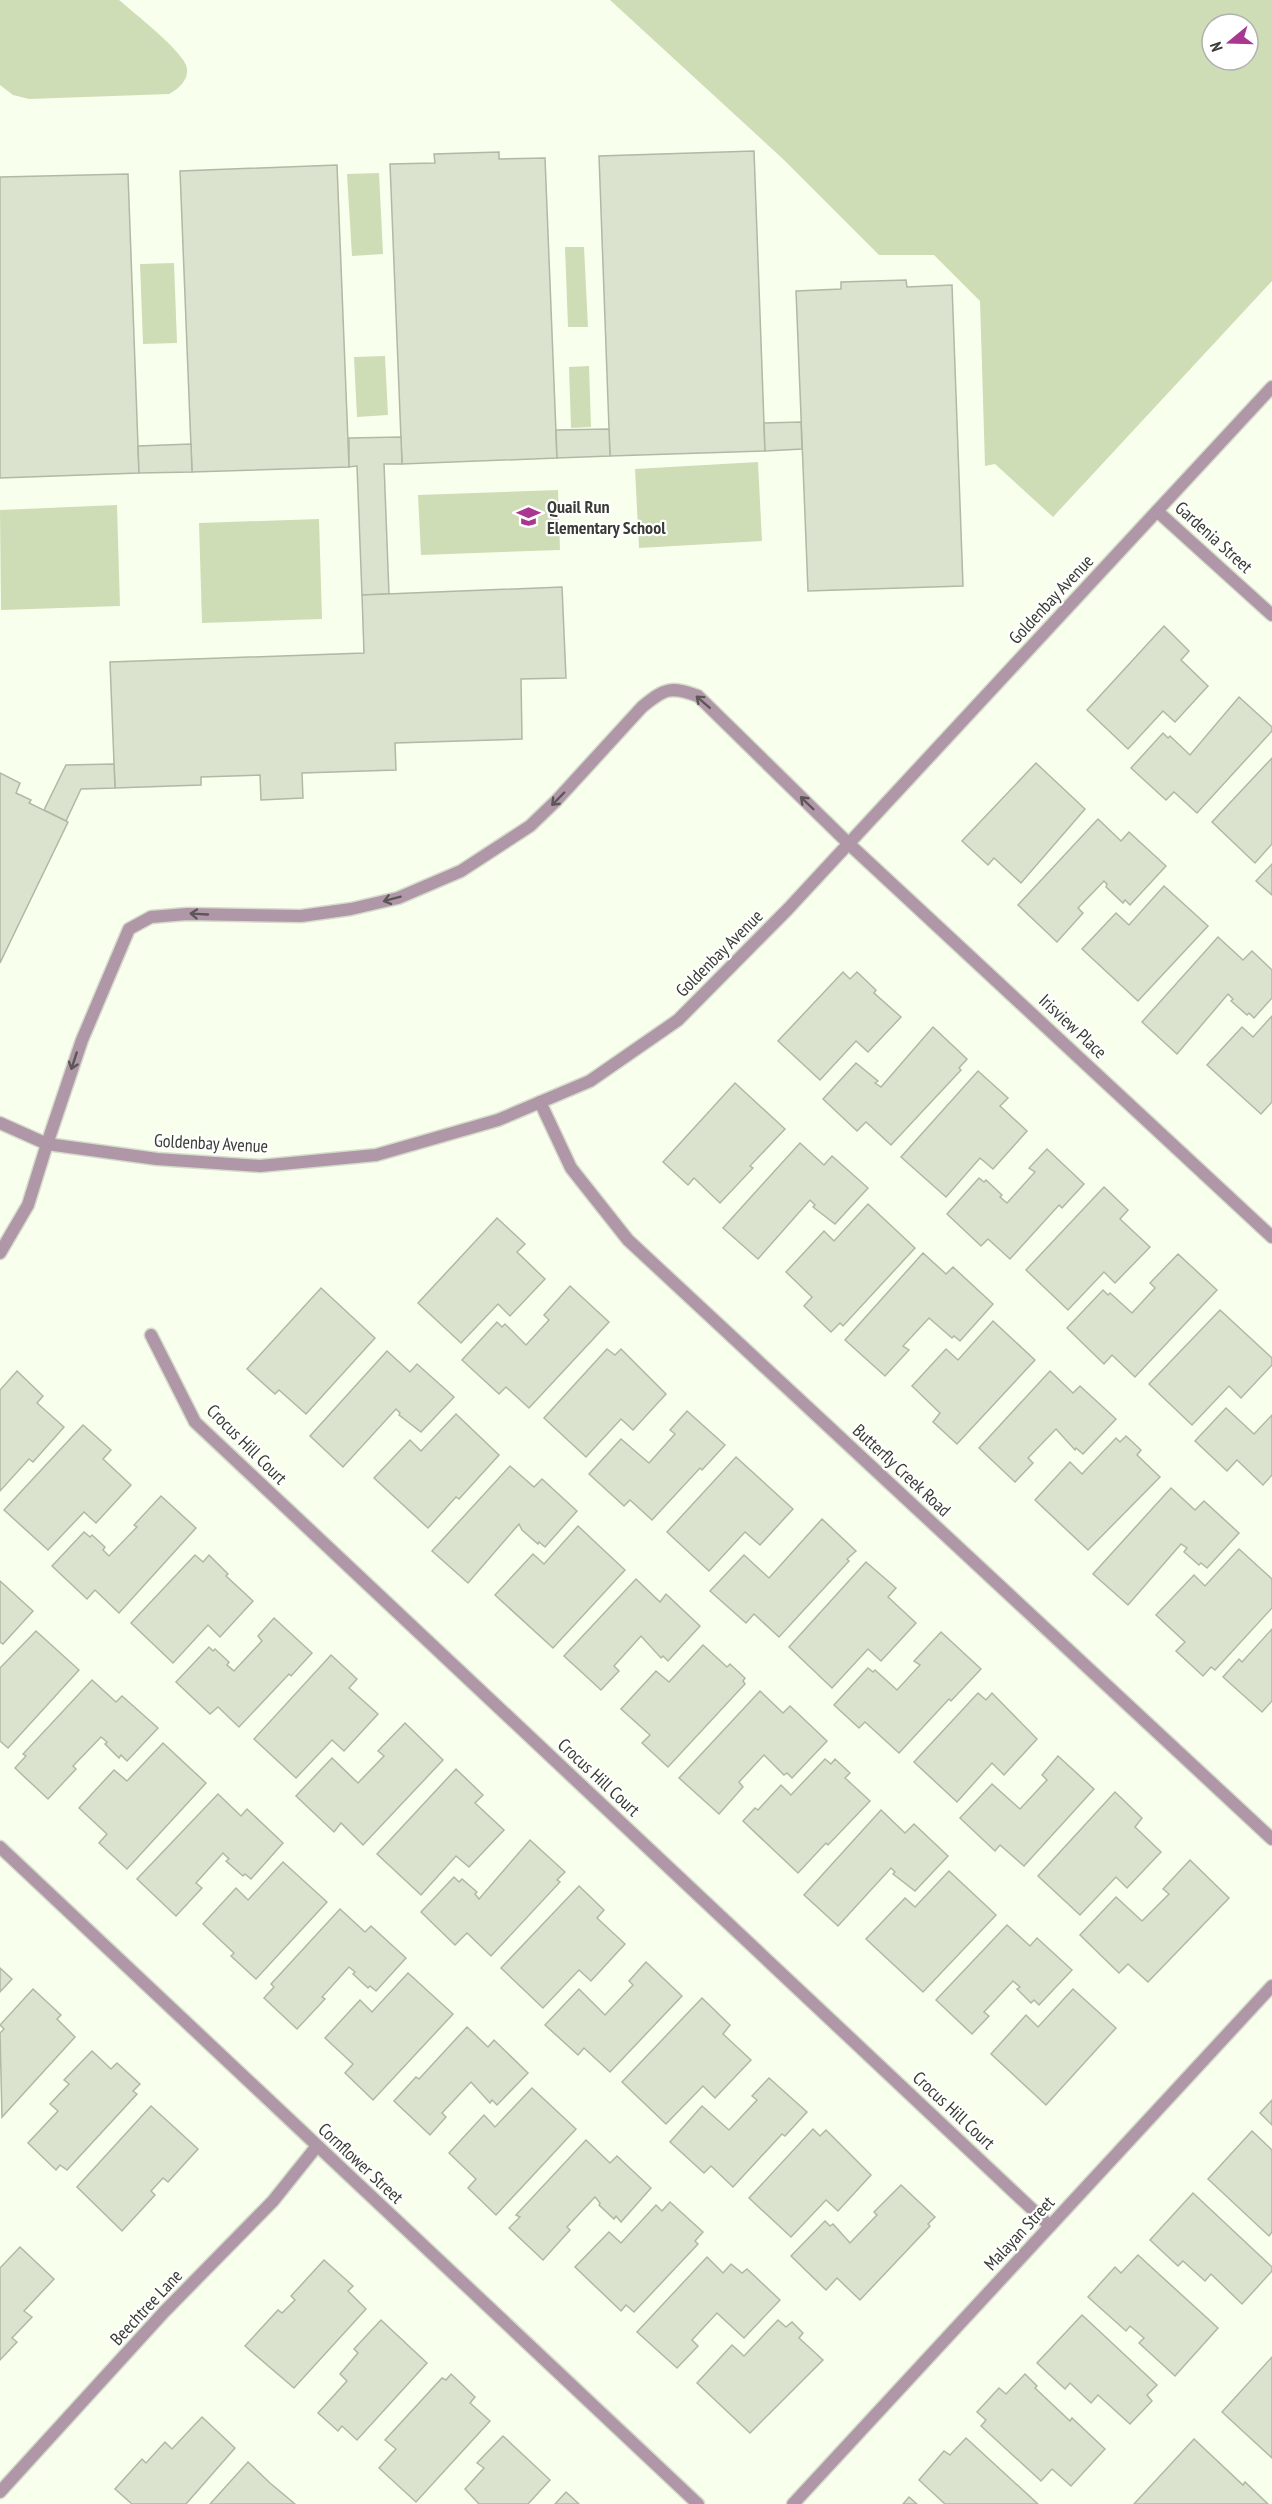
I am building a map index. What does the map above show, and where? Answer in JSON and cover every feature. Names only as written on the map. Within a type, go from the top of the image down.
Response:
[{"type":"street","name":"Goldenbay Avenue","points":[[0,1123],[47,1144],[157,1159],[260,1166],[376,1155],[498,1120],[590,1081],[678,1020],[788,909],[1272,387]]},
{"type":"street","name":"Gardenia Street","points":[[1157,511],[1272,615]]},
{"type":"street","name":"Irisview Place","points":[[0,1253],[28,1205],[81,1040],[129,929],[151,917],[187,914],[301,916],[351,909],[398,898],[460,871],[530,826],[642,707],[659,693],[679,689],[698,696],[849,844],[1272,1237]]},
{"type":"street","name":"Butterfly Creek Road","points":[[540,1102],[571,1168],[628,1240],[1272,1839]]},
{"type":"street","name":"Crocus Hill Court","points":[[152,1335],[195,1422],[1050,2226]]},
{"type":"street","name":"Cornflower Street","points":[[0,1847],[698,2504]]},
{"type":"street","name":"Malayan Street","points":[[793,2504],[1272,1986]]},
{"type":"street","name":"Beechtree Lane","points":[[0,2492],[165,2312],[273,2201],[317,2146]]},
{"type":"green space","points":[[0,0],[119,0],[156,31],[182,58],[187,70],[185,79],[177,89],[169,94],[29,99],[13,95],[0,85]]},
{"type":"green space","points":[[610,0],[1272,0],[1272,281],[1053,517],[995,464],[985,466],[980,301],[934,255],[879,255],[784,160]]},
{"type":"green space","points":[[379,173],[383,254],[352,256],[347,174]]},
{"type":"green space","points":[[565,247],[584,247],[588,327],[568,327]]},
{"type":"green space","points":[[174,263],[177,343],[143,344],[140,264]]},
{"type":"green space","points":[[385,356],[388,415],[357,417],[354,357]]},
{"type":"green space","points":[[589,366],[591,427],[571,428],[569,367]]},
{"type":"green space","points":[[758,462],[762,541],[639,548],[635,469]]},
{"type":"green space","points":[[558,490],[560,550],[421,555],[418,495]]},
{"type":"green space","points":[[117,505],[120,606],[1,610],[0,510]]},
{"type":"green space","points":[[319,519],[322,619],[202,623],[199,523]]},
{"type":"building","points":[[754,151],[765,451],[610,456],[599,156]]},
{"type":"building","points":[[499,152],[499,159],[545,158],[557,458],[402,464],[390,164],[435,163],[434,154]]},
{"type":"building","points":[[337,165],[349,467],[192,472],[180,171]]},
{"type":"building","points":[[128,174],[139,473],[0,478],[0,177]]},
{"type":"building","points":[[906,280],[907,287],[952,285],[963,586],[808,591],[796,291],[841,289],[841,282]]},
{"type":"building","points":[[801,422],[802,449],[765,451],[764,423]]},
{"type":"building","points":[[609,429],[610,456],[557,458],[556,430]]},
{"type":"building","points":[[401,437],[402,464],[384,464],[389,594],[362,595],[357,466],[349,467],[349,438]]},
{"type":"building","points":[[191,444],[192,472],[139,473],[138,446]]},
{"type":"building","points":[[562,587],[566,678],[521,679],[522,739],[395,743],[396,770],[302,773],[303,798],[261,800],[260,775],[201,777],[201,785],[115,788],[110,662],[364,653],[362,595]]},
{"type":"building","points":[[1164,626],[1189,651],[1181,660],[1208,686],[1175,722],[1163,711],[1128,749],[1087,710]]},
{"type":"building","points":[[1239,697],[1272,727],[1272,731],[1197,813],[1174,792],[1166,800],[1131,768],[1163,733],[1168,738],[1170,736],[1190,755]]},
{"type":"building","points":[[1272,758],[1272,844],[1255,863],[1212,822]]},
{"type":"building","points":[[1036,763],[1085,809],[1021,883],[994,858],[988,865],[962,841]]},
{"type":"building","points":[[114,764],[115,788],[81,789],[66,821],[44,810],[66,765]]},
{"type":"building","points":[[0,773],[20,783],[16,793],[31,800],[29,803],[68,822],[0,963]]},
{"type":"building","points":[[1098,819],[1121,841],[1129,832],[1166,866],[1130,905],[1125,900],[1123,903],[1106,887],[1107,884],[1104,881],[1078,908],[1083,913],[1057,942],[1018,905]]},
{"type":"building","points":[[1272,864],[1272,895],[1256,881]]},
{"type":"building","points":[[1164,886],[1208,926],[1138,1001],[1082,949],[1116,913],[1129,925]]},
{"type":"building","points":[[1218,937],[1243,960],[1252,951],[1272,970],[1272,998],[1254,1018],[1231,1001],[1233,999],[1228,994],[1177,1054],[1142,1022]]},
{"type":"building","points":[[843,972],[850,979],[857,972],[876,990],[874,993],[901,1017],[868,1052],[856,1041],[820,1080],[778,1041]]},
{"type":"building","points":[[1272,1016],[1272,1102],[1261,1114],[1207,1065],[1242,1027],[1253,1037]]},
{"type":"building","points":[[933,1027],[967,1059],[959,1068],[961,1070],[891,1145],[866,1122],[857,1131],[823,1099],[856,1063],[878,1081],[875,1083],[881,1087]]},
{"type":"building","points":[[978,1071],[1008,1098],[1000,1106],[1027,1131],[993,1169],[980,1158],[946,1197],[901,1157]]},
{"type":"building","points":[[735,1083],[785,1129],[750,1166],[753,1168],[720,1203],[694,1178],[688,1185],[663,1162]]},
{"type":"building","points":[[800,1143],[824,1165],[832,1156],[868,1188],[835,1224],[813,1207],[815,1205],[810,1200],[758,1259],[723,1228]]},
{"type":"building","points":[[1047,1149],[1084,1184],[1062,1208],[1059,1205],[1010,1259],[988,1239],[981,1246],[947,1214],[979,1178],[984,1182],[986,1180],[1007,1203],[1035,1172],[1029,1168]]},
{"type":"building","points":[[1104,1187],[1128,1210],[1120,1219],[1150,1247],[1115,1283],[1104,1272],[1068,1310],[1026,1270]]},
{"type":"building","points":[[868,1204],[915,1248],[843,1326],[840,1323],[831,1332],[804,1306],[812,1297],[786,1272],[824,1231],[834,1241]]},
{"type":"building","points":[[497,1218],[525,1244],[517,1252],[545,1279],[510,1316],[498,1304],[461,1343],[418,1303]]},
{"type":"building","points":[[923,1253],[946,1274],[953,1267],[993,1304],[960,1341],[954,1336],[952,1338],[929,1318],[903,1346],[909,1350],[885,1376],[845,1340]]},
{"type":"building","points":[[1178,1254],[1217,1290],[1135,1377],[1112,1355],[1104,1364],[1067,1328],[1103,1290],[1108,1295],[1110,1293],[1132,1313],[1155,1288],[1150,1283]]},
{"type":"building","points":[[570,1286],[609,1322],[529,1408],[506,1387],[499,1394],[462,1360],[497,1322],[502,1327],[505,1324],[526,1345],[549,1320],[544,1315]]},
{"type":"building","points":[[321,1288],[375,1338],[306,1414],[279,1390],[275,1394],[247,1369]]},
{"type":"building","points":[[1220,1310],[1272,1358],[1272,1365],[1241,1398],[1229,1386],[1192,1425],[1149,1384]]},
{"type":"building","points":[[993,1321],[1035,1360],[957,1444],[933,1422],[940,1413],[912,1386],[946,1349],[958,1360]]},
{"type":"building","points":[[607,1349],[615,1355],[621,1349],[666,1394],[633,1430],[621,1419],[586,1457],[544,1418]]},
{"type":"building","points":[[387,1351],[410,1372],[417,1364],[454,1397],[421,1432],[399,1415],[396,1409],[343,1467],[310,1436]]},
{"type":"building","points":[[17,1371],[43,1396],[37,1403],[64,1427],[33,1462],[29,1459],[0,1491],[0,1390]]},
{"type":"building","points":[[1050,1371],[1073,1393],[1080,1386],[1116,1419],[1083,1454],[1076,1448],[1075,1450],[1056,1429],[1028,1458],[1033,1463],[1015,1482],[979,1448]]},
{"type":"building","points":[[1226,1408],[1254,1434],[1272,1415],[1272,1475],[1263,1485],[1237,1460],[1227,1471],[1195,1441]]},
{"type":"building","points":[[687,1411],[725,1445],[702,1470],[700,1468],[652,1520],[630,1500],[624,1506],[589,1474],[621,1439],[649,1463],[675,1434],[670,1430]]},
{"type":"building","points":[[456,1414],[499,1455],[459,1499],[456,1497],[428,1528],[374,1478],[410,1440],[421,1451]]},
{"type":"building","points":[[83,1425],[111,1450],[103,1459],[131,1485],[96,1523],[84,1512],[48,1550],[4,1510]]},
{"type":"building","points":[[1126,1436],[1141,1450],[1137,1455],[1160,1477],[1088,1550],[1035,1500],[1070,1462],[1082,1474],[1116,1438],[1120,1442]]},
{"type":"building","points":[[736,1457],[793,1509],[760,1545],[745,1532],[709,1571],[667,1532]]},
{"type":"building","points":[[510,1466],[534,1487],[542,1479],[577,1511],[545,1547],[522,1530],[519,1524],[468,1583],[432,1551]]},
{"type":"building","points":[[1171,1488],[1195,1510],[1204,1501],[1239,1533],[1207,1568],[1201,1563],[1199,1565],[1184,1552],[1187,1548],[1181,1544],[1128,1605],[1093,1574]]},
{"type":"building","points":[[161,1496],[196,1528],[119,1613],[95,1590],[87,1599],[52,1566],[84,1532],[90,1537],[92,1535],[105,1547],[103,1550],[109,1556],[137,1527],[134,1525]]},
{"type":"building","points":[[822,1519],[856,1551],[779,1637],[754,1614],[746,1623],[710,1591],[744,1555],[769,1578]]},
{"type":"building","points":[[578,1526],[625,1570],[553,1648],[495,1595],[533,1554],[544,1564]]},
{"type":"building","points":[[1239,1549],[1272,1579],[1272,1608],[1215,1670],[1211,1667],[1203,1676],[1176,1651],[1185,1642],[1156,1615],[1194,1575],[1205,1586]]},
{"type":"building","points":[[195,1555],[203,1562],[209,1555],[228,1574],[226,1576],[253,1601],[220,1637],[208,1625],[173,1663],[131,1623]]},
{"type":"building","points":[[866,1562],[896,1588],[888,1597],[916,1623],[881,1661],[868,1649],[832,1688],[789,1647]]},
{"type":"building","points":[[636,1579],[660,1602],[666,1594],[700,1626],[668,1661],[663,1656],[661,1658],[641,1636],[614,1666],[619,1671],[601,1690],[564,1656]]},
{"type":"building","points":[[0,1581],[33,1611],[3,1644],[0,1642]]},
{"type":"building","points":[[274,1618],[312,1653],[239,1727],[218,1707],[210,1714],[176,1682],[209,1647],[213,1651],[215,1649],[229,1662],[227,1665],[234,1671],[262,1641],[258,1636]]},
{"type":"building","points":[[1272,1629],[1272,1701],[1262,1712],[1223,1677],[1239,1659],[1242,1662]]},
{"type":"building","points":[[36,1631],[79,1670],[8,1748],[0,1741],[0,1668]]},
{"type":"building","points":[[941,1632],[981,1669],[951,1701],[949,1699],[899,1753],[865,1722],[859,1728],[834,1705],[868,1668],[873,1672],[875,1670],[897,1690],[920,1665],[914,1661]]},
{"type":"building","points":[[703,1645],[727,1667],[730,1664],[745,1678],[743,1681],[745,1684],[668,1767],[642,1743],[650,1735],[621,1709],[656,1671],[669,1682]]},
{"type":"building","points":[[331,1655],[357,1679],[349,1688],[378,1714],[344,1751],[332,1740],[296,1778],[254,1739]]},
{"type":"building","points":[[92,1680],[116,1702],[122,1696],[158,1728],[127,1761],[121,1755],[119,1758],[101,1737],[73,1766],[76,1769],[48,1799],[15,1768],[26,1756],[23,1754]]},
{"type":"building","points":[[760,1691],[783,1713],[790,1706],[827,1741],[792,1778],[787,1773],[784,1775],[764,1755],[739,1782],[743,1787],[719,1814],[679,1778]]},
{"type":"building","points":[[978,1693],[986,1700],[992,1693],[1037,1739],[1004,1775],[992,1763],[957,1802],[914,1762]]},
{"type":"building","points":[[405,1723],[443,1760],[363,1845],[341,1823],[334,1832],[296,1796],[332,1758],[358,1783],[384,1756],[378,1751]]},
{"type":"building","points":[[163,1743],[206,1783],[127,1869],[99,1843],[107,1834],[79,1808],[114,1770],[127,1781]]},
{"type":"building","points":[[1058,1756],[1094,1789],[1024,1866],[1000,1845],[995,1851],[960,1818],[992,1784],[1020,1809],[1047,1780],[1042,1775]]},
{"type":"building","points":[[825,1759],[831,1764],[835,1759],[850,1773],[845,1778],[870,1801],[798,1873],[743,1821],[755,1808],[758,1810],[781,1785],[791,1795]]},
{"type":"building","points":[[456,1769],[483,1795],[475,1803],[504,1830],[469,1867],[456,1856],[421,1895],[377,1854]]},
{"type":"building","points":[[1115,1792],[1142,1818],[1135,1827],[1161,1852],[1127,1888],[1116,1877],[1080,1915],[1038,1876]]},
{"type":"building","points":[[218,1794],[241,1816],[247,1809],[283,1843],[251,1879],[245,1874],[243,1876],[226,1861],[229,1859],[223,1853],[196,1883],[202,1888],[176,1916],[137,1879]]},
{"type":"building","points":[[881,1810],[905,1833],[914,1824],[948,1856],[915,1891],[893,1874],[895,1872],[891,1868],[838,1926],[804,1895]]},
{"type":"building","points":[[530,1840],[565,1872],[557,1880],[560,1882],[491,1956],[467,1933],[455,1945],[421,1912],[454,1877],[459,1882],[462,1879],[477,1892],[475,1894],[479,1899]]},
{"type":"building","points":[[1190,1860],[1229,1898],[1148,1982],[1128,1964],[1119,1973],[1080,1935],[1116,1897],[1142,1921],[1169,1894],[1163,1889]]},
{"type":"building","points":[[283,1862],[327,1902],[256,1979],[231,1956],[234,1953],[203,1924],[236,1888],[248,1900]]},
{"type":"building","points":[[949,1871],[996,1915],[923,1992],[866,1939],[905,1898],[915,1907]]},
{"type":"building","points":[[579,1886],[604,1910],[597,1918],[625,1944],[591,1981],[579,1970],[543,2008],[501,1968]]},
{"type":"building","points":[[340,1909],[365,1932],[371,1926],[406,1958],[376,1991],[370,1986],[368,1988],[349,1967],[322,1997],[325,1999],[297,2029],[264,1998],[274,1987],[271,1984]]},
{"type":"building","points":[[1007,1925],[1030,1946],[1037,1938],[1072,1970],[1039,2005],[1034,2000],[1031,2003],[1017,1989],[1020,1987],[1013,1981],[984,2012],[989,2016],[972,2034],[936,2000]]},
{"type":"building","points":[[646,1962],[682,1996],[610,2072],[584,2048],[578,2055],[545,2025],[579,1989],[605,2015],[633,1985],[629,1981]]},
{"type":"building","points":[[0,1968],[12,1979],[0,1992]]},
{"type":"building","points":[[408,1973],[453,2014],[373,2100],[345,2073],[353,2064],[325,2038],[360,2000],[372,2012]]},
{"type":"building","points":[[33,1989],[61,2015],[57,2019],[75,2037],[2,2117],[0,2033],[4,2029],[0,2025]]},
{"type":"building","points":[[1073,1989],[1116,2028],[1046,2105],[991,2054],[1026,2015],[1038,2027]]},
{"type":"building","points":[[702,1998],[730,2025],[723,2034],[751,2060],[715,2098],[703,2086],[666,2124],[622,2082]]},
{"type":"building","points":[[467,2027],[488,2047],[494,2040],[528,2073],[497,2105],[492,2100],[490,2103],[471,2082],[442,2113],[446,2117],[430,2135],[394,2101],[416,2077],[419,2079]]},
{"type":"building","points":[[92,2051],[111,2069],[117,2063],[140,2084],[133,2091],[137,2094],[67,2170],[60,2165],[56,2170],[28,2143],[58,2111],[50,2104],[69,2084],[64,2080]]},
{"type":"building","points":[[769,2078],[807,2112],[785,2136],[782,2134],[733,2187],[711,2166],[704,2173],[670,2142],[702,2106],[729,2130],[757,2100],[752,2096]]},
{"type":"building","points":[[532,2088],[576,2129],[496,2215],[468,2188],[476,2179],[449,2153],[484,2115],[495,2127]]},
{"type":"building","points":[[1272,2100],[1272,2125],[1260,2113]]},
{"type":"building","points":[[151,2106],[198,2149],[168,2182],[163,2178],[151,2191],[155,2195],[122,2231],[77,2187]]},
{"type":"building","points":[[813,2129],[820,2136],[826,2130],[871,2175],[838,2211],[826,2200],[791,2237],[749,2198]]},
{"type":"building","points":[[1252,2131],[1272,2150],[1272,2232],[1269,2236],[1208,2179]]},
{"type":"building","points":[[586,2140],[610,2163],[617,2156],[651,2188],[621,2222],[616,2216],[614,2219],[599,2205],[595,2197],[567,2227],[570,2230],[543,2260],[509,2228],[520,2217],[516,2215]]},
{"type":"building","points":[[901,2185],[935,2217],[928,2224],[930,2226],[860,2300],[837,2278],[826,2290],[791,2256],[825,2221],[830,2226],[833,2224],[850,2243],[877,2215],[874,2212]]},
{"type":"building","points":[[1193,2193],[1272,2267],[1272,2271],[1242,2304],[1211,2274],[1205,2281],[1183,2261],[1178,2266],[1150,2240]]},
{"type":"building","points":[[670,2202],[703,2232],[695,2241],[698,2244],[634,2312],[626,2305],[621,2311],[575,2267],[609,2232],[621,2243],[656,2205],[662,2211]]},
{"type":"building","points":[[20,2247],[54,2279],[24,2311],[32,2317],[12,2338],[17,2342],[0,2360],[0,2268]]},
{"type":"building","points":[[1138,2255],[1218,2328],[1175,2376],[1139,2343],[1144,2338],[1130,2326],[1126,2331],[1088,2297],[1115,2267],[1121,2273]]},
{"type":"building","points":[[707,2257],[723,2273],[731,2264],[742,2273],[747,2269],[780,2300],[744,2338],[717,2313],[692,2340],[698,2346],[677,2368],[637,2332]]},
{"type":"building","points":[[324,2260],[353,2286],[348,2291],[366,2309],[294,2388],[245,2346],[278,2310],[282,2313],[295,2300],[291,2296]]},
{"type":"building","points":[[1082,2315],[1157,2385],[1147,2395],[1152,2401],[1130,2424],[1098,2395],[1091,2403],[1070,2383],[1065,2389],[1037,2363]]},
{"type":"building","points":[[381,2320],[427,2363],[357,2440],[342,2426],[338,2431],[318,2413],[347,2381],[340,2374],[358,2353],[354,2349]]},
{"type":"building","points":[[778,2320],[786,2327],[792,2322],[803,2333],[799,2338],[823,2360],[750,2433],[697,2383],[732,2345],[744,2356]]},
{"type":"building","points":[[1272,2357],[1272,2458],[1222,2412]]},
{"type":"building","points":[[451,2374],[475,2397],[470,2403],[490,2421],[416,2502],[379,2468],[396,2449],[385,2440],[442,2378],[446,2380]]},
{"type":"building","points":[[1025,2374],[1037,2386],[1035,2388],[1070,2421],[1072,2418],[1105,2449],[1071,2486],[1052,2469],[1041,2481],[981,2426],[986,2420],[977,2412],[999,2388],[1006,2394]]},
{"type":"building","points":[[202,2417],[235,2448],[186,2504],[132,2504],[115,2489],[142,2459],[146,2463],[165,2442],[172,2449]]},
{"type":"building","points":[[503,2436],[550,2480],[528,2504],[479,2504],[465,2489],[484,2468],[477,2463]]},
{"type":"building","points":[[966,2438],[1038,2504],[945,2504],[919,2480],[944,2451],[950,2455]]},
{"type":"building","points":[[1194,2439],[1243,2485],[1245,2482],[1268,2504],[1134,2504]]},
{"type":"building","points":[[248,2462],[270,2483],[295,2504],[210,2504]]},
{"type":"building","points":[[566,2492],[579,2504],[555,2504]]},
{"type":"building","points":[[909,2497],[917,2504],[903,2504]]},
{"type":"place","name":"Quail Run Elementary School","points":[[529,516]]}]
